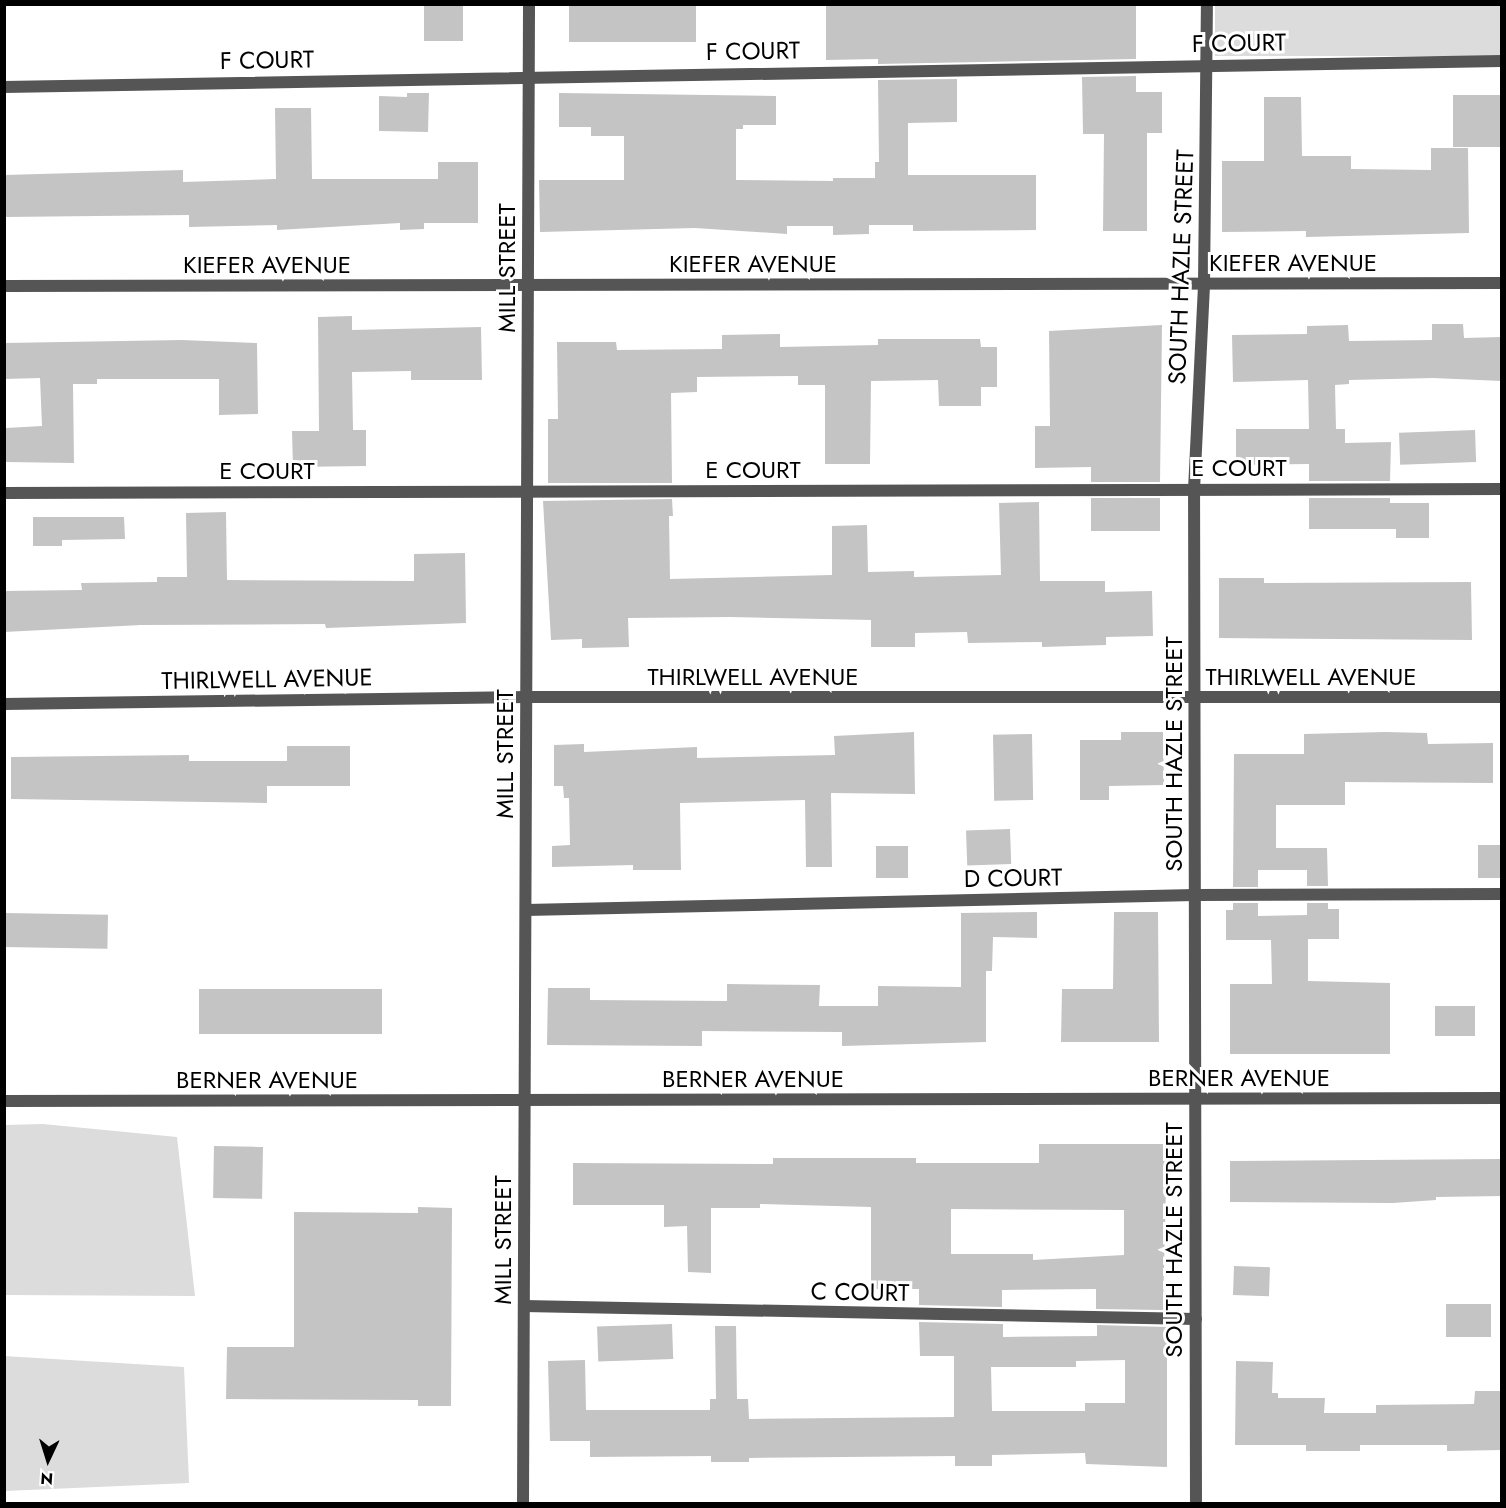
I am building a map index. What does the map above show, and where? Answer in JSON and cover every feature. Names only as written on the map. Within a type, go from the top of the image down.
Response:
[{"type":"street","name":"MILL STREET","points":[[523,1503],[529,4]]},
{"type":"street","name":"SOUTH HAZLE STREET","points":[[1196,1503],[1194,490],[1204,284],[1206,4]]},
{"type":"street","name":"F COURT","points":[[4,87],[528,75],[1502,61]]},
{"type":"street","name":"KIEFER AVENUE","points":[[4,286],[1502,283]]},
{"type":"street","name":"E COURT","points":[[4,493],[1502,489]]},
{"type":"street","name":"THIRLWELL AVENUE","points":[[4,704],[526,697],[1195,699],[1502,697]]},
{"type":"street","name":"D COURT","points":[[525,910],[1195,895],[1502,894]]},
{"type":"street","name":"BERNER AVENUE","points":[[4,1101],[1502,1098]]},
{"type":"street","name":"C COURT","points":[[524,1306],[1196,1319]]},
{"type":"shaded area","points":[[1215,5],[1501,5],[1501,56],[1215,56]]},
{"type":"shaded area","points":[[43,1124],[177,1137],[195,1296],[5,1295],[5,1125]]},
{"type":"shaded area","points":[[4,1356],[184,1367],[189,1483],[5,1491]]},
{"type":"building","points":[[424,4],[463,4],[463,41],[424,41]]},
{"type":"building","points":[[569,4],[696,4],[696,42],[569,42]]},
{"type":"building","points":[[826,4],[1136,4],[1136,59],[878,64],[878,59],[826,60]]},
{"type":"building","points":[[1136,76],[1136,92],[1162,92],[1162,133],[1147,133],[1147,231],[1103,231],[1104,134],[1083,134],[1082,77]]},
{"type":"building","points":[[957,79],[957,122],[908,123],[908,175],[1036,175],[1036,230],[913,231],[913,225],[869,225],[869,234],[833,235],[833,226],[787,226],[787,234],[695,228],[540,232],[539,180],[624,180],[624,136],[591,136],[591,127],[559,127],[559,93],[776,96],[776,125],[743,125],[743,129],[736,129],[736,180],[833,181],[833,178],[875,178],[875,162],[879,162],[878,80]]},
{"type":"building","points":[[407,93],[429,93],[428,132],[379,131],[379,96],[407,97]]},
{"type":"building","points":[[1453,95],[1502,95],[1502,147],[1453,147]]},
{"type":"building","points":[[1264,97],[1301,97],[1302,156],[1351,156],[1351,169],[1431,170],[1431,148],[1468,148],[1469,233],[1306,237],[1306,231],[1222,232],[1222,161],[1264,161]]},
{"type":"building","points":[[275,108],[311,108],[312,179],[438,179],[438,162],[478,162],[478,223],[424,223],[424,229],[400,230],[400,223],[277,230],[277,225],[189,227],[189,215],[4,217],[4,175],[183,170],[183,182],[276,179]]},
{"type":"building","points":[[352,316],[352,330],[481,327],[482,380],[411,380],[411,371],[352,372],[353,430],[366,430],[366,466],[293,467],[292,431],[319,431],[318,317]]},
{"type":"building","points":[[1432,324],[1463,324],[1464,338],[1502,337],[1502,381],[1433,378],[1349,380],[1349,384],[1335,385],[1336,429],[1345,429],[1345,443],[1391,442],[1390,481],[1309,481],[1309,464],[1236,465],[1236,429],[1309,429],[1308,380],[1233,382],[1232,335],[1307,334],[1307,326],[1348,325],[1349,341],[1432,340]]},
{"type":"building","points":[[1162,325],[1160,482],[1091,482],[1091,467],[1035,468],[1035,426],[1050,426],[1049,331]]},
{"type":"building","points":[[780,334],[780,347],[878,345],[878,339],[980,339],[981,347],[997,347],[997,387],[981,387],[981,406],[939,406],[938,380],[871,381],[870,464],[825,464],[825,385],[798,385],[798,376],[697,377],[697,392],[671,393],[672,483],[548,483],[548,419],[558,419],[557,342],[616,342],[617,350],[722,349],[722,335]]},
{"type":"building","points":[[182,340],[257,343],[258,414],[219,415],[219,379],[97,379],[97,384],[73,384],[74,463],[6,462],[6,428],[42,426],[40,378],[4,379],[4,343]]},
{"type":"building","points":[[1475,430],[1476,462],[1400,465],[1399,433]]},
{"type":"building","points":[[1091,498],[1160,498],[1160,531],[1091,531]]},
{"type":"building","points":[[1309,498],[1390,498],[1390,503],[1429,503],[1429,538],[1396,538],[1396,529],[1309,529]]},
{"type":"building","points":[[672,499],[673,516],[669,516],[670,579],[832,575],[832,526],[867,525],[868,572],[914,571],[914,577],[1001,575],[999,503],[1039,502],[1040,581],[1105,581],[1105,592],[1152,591],[1153,636],[1106,637],[1106,645],[1042,647],[1042,642],[968,643],[967,632],[915,633],[915,647],[871,647],[871,620],[731,617],[628,618],[629,647],[582,648],[582,639],[551,640],[543,501]]},
{"type":"building","points":[[226,512],[227,580],[414,581],[414,554],[465,553],[466,623],[326,628],[325,624],[141,625],[4,632],[4,591],[82,590],[81,583],[157,582],[157,577],[187,577],[186,513]]},
{"type":"building","points":[[33,517],[124,517],[125,539],[62,540],[62,546],[33,546]]},
{"type":"building","points":[[1219,578],[1264,578],[1264,583],[1471,582],[1472,640],[1219,638]]},
{"type":"building","points":[[914,732],[915,794],[831,793],[832,867],[806,867],[805,800],[680,803],[681,870],[633,870],[633,865],[552,867],[552,846],[570,845],[569,798],[564,798],[563,786],[554,786],[554,745],[584,744],[584,752],[697,747],[697,758],[835,755],[834,736]]},
{"type":"building","points":[[1121,732],[1163,732],[1164,785],[1109,786],[1109,800],[1080,800],[1080,740],[1121,740]]},
{"type":"building","points":[[1427,733],[1428,744],[1493,743],[1493,783],[1345,782],[1345,805],[1276,805],[1276,848],[1327,848],[1328,886],[1307,886],[1307,870],[1258,870],[1258,887],[1233,887],[1234,754],[1304,754],[1304,734]]},
{"type":"building","points":[[1032,734],[1033,800],[994,801],[993,735]]},
{"type":"building","points":[[287,746],[350,746],[350,786],[267,786],[267,803],[11,799],[11,757],[189,755],[189,761],[287,761]]},
{"type":"building","points":[[1010,829],[1011,864],[967,866],[966,831]]},
{"type":"building","points":[[1478,845],[1502,845],[1502,878],[1478,878]]},
{"type":"building","points":[[876,846],[908,846],[908,878],[876,878]]},
{"type":"building","points":[[1233,903],[1258,903],[1258,916],[1307,915],[1307,903],[1328,903],[1328,909],[1339,909],[1339,939],[1308,939],[1308,981],[1390,983],[1390,1054],[1230,1054],[1230,984],[1272,984],[1271,940],[1226,940],[1226,910],[1233,910]]},
{"type":"building","points":[[1037,912],[1037,938],[993,937],[992,971],[986,971],[986,1042],[842,1046],[842,1032],[702,1031],[702,1046],[547,1045],[548,988],[590,988],[590,1000],[727,1001],[727,984],[820,985],[819,1006],[878,1006],[878,986],[961,987],[961,913]]},
{"type":"building","points":[[1114,912],[1158,912],[1159,1042],[1061,1042],[1062,989],[1113,989]]},
{"type":"building","points":[[4,913],[108,915],[107,949],[4,947]]},
{"type":"building","points":[[199,989],[382,989],[382,1034],[199,1034]]},
{"type":"building","points":[[1435,1006],[1475,1006],[1475,1036],[1435,1036]]},
{"type":"building","points":[[1039,1144],[1167,1144],[1163,1310],[1096,1309],[1096,1289],[1002,1290],[1002,1307],[919,1305],[919,1289],[871,1289],[871,1207],[760,1204],[760,1208],[711,1208],[711,1273],[688,1272],[687,1226],[664,1227],[664,1205],[573,1205],[573,1163],[773,1164],[773,1158],[916,1158],[916,1163],[1039,1163]],"holes":[[[951,1209],[1124,1210],[1124,1255],[1033,1260],[1033,1254],[951,1254]]]},
{"type":"building","points":[[214,1146],[263,1147],[262,1199],[213,1198]]},
{"type":"building","points":[[1502,1159],[1502,1196],[1436,1197],[1436,1200],[1393,1203],[1230,1202],[1230,1161]]},
{"type":"building","points":[[418,1207],[452,1208],[451,1406],[418,1406],[418,1400],[226,1399],[227,1347],[294,1347],[294,1212],[418,1213]]},
{"type":"building","points":[[1234,1266],[1270,1267],[1269,1296],[1233,1295]]},
{"type":"building","points":[[1446,1304],[1491,1304],[1491,1337],[1446,1337]]},
{"type":"building","points":[[919,1322],[1003,1324],[1003,1337],[1097,1336],[1097,1325],[1167,1327],[1167,1467],[1086,1464],[1085,1453],[992,1455],[992,1466],[955,1466],[955,1456],[749,1458],[749,1462],[711,1462],[711,1456],[590,1457],[590,1441],[550,1441],[548,1361],[585,1360],[586,1410],[710,1410],[710,1399],[716,1399],[715,1326],[736,1326],[737,1399],[748,1399],[749,1419],[954,1417],[954,1356],[920,1356]],"holes":[[[1125,1360],[1125,1403],[1085,1403],[1085,1411],[992,1411],[991,1367],[1076,1367],[1076,1361]]]},
{"type":"building","points":[[672,1324],[673,1359],[598,1362],[597,1327]]},
{"type":"building","points":[[1236,1361],[1273,1362],[1272,1393],[1278,1393],[1278,1398],[1325,1398],[1324,1413],[1376,1413],[1376,1405],[1474,1404],[1475,1391],[1502,1391],[1502,1450],[1447,1451],[1447,1445],[1360,1445],[1360,1451],[1306,1451],[1306,1445],[1235,1445]]}]
